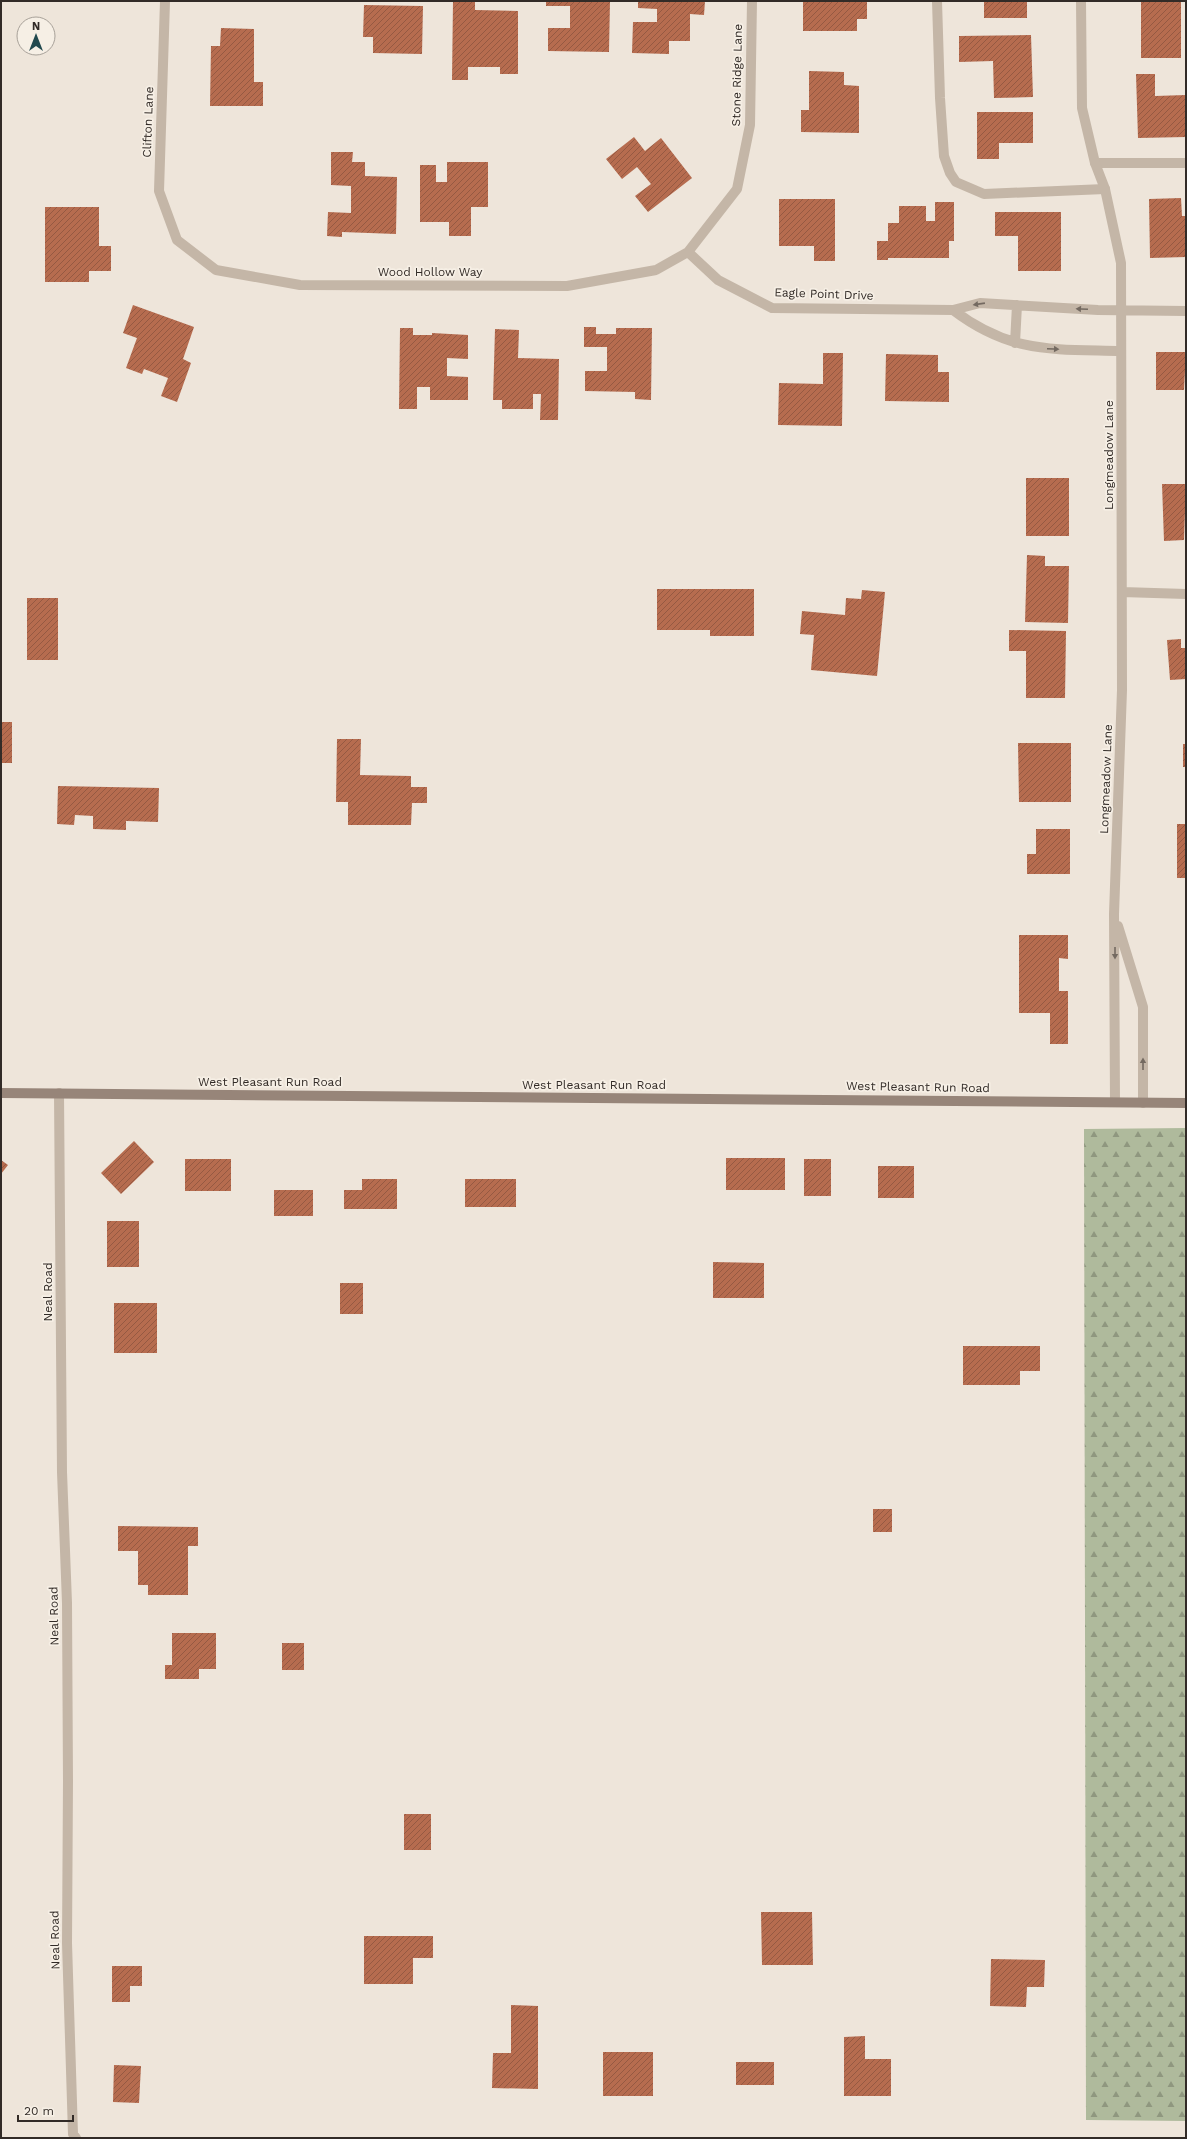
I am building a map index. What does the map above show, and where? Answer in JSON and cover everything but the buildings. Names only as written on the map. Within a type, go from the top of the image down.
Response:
[{"type":"main road","name":"West Pleasant Run Road","points":[[1,1093],[1186,1103]]},
{"type":"street","name":"Clifton Lane","points":[[165,1],[159,191],[176,240]]},
{"type":"street","name":"Stone Ridge Lane","points":[[688,252],[737,189],[750,125],[752,1]]},
{"type":"street","points":[[937,1],[940,98],[944,156],[950,173],[956,182],[984,194],[1105,189]]},
{"type":"street","name":"Longmeadow Lane","points":[[1081,1],[1082,108],[1095,163],[1105,189],[1121,262],[1122,690],[1114,914],[1115,1102]]},
{"type":"street","points":[[1095,163],[1186,163]]},
{"type":"street","name":"Wood Hollow Way","points":[[176,240],[216,270],[300,285],[567,286],[656,270],[688,252]]},
{"type":"street","name":"Eagle Point Drive","points":[[688,252],[718,280],[772,308],[953,310],[980,303],[1121,311],[1186,311]]},
{"type":"street","points":[[1015,343],[1017,305]]},
{"type":"street","points":[[953,310],[975,326],[1015,343],[1040,349],[1121,351]]},
{"type":"street","points":[[1122,592],[1186,594]]},
{"type":"street","name":"Longmeadow Lane","points":[[1114,914],[1143,1007],[1143,1103]]},
{"type":"street","name":"Neal Road","points":[[59,1093],[62,1472],[68,1694],[67,1943],[73,2134],[76,2138]]},
{"type":"green space","points":[[1186,1128],[1186,2121],[1086,2120],[1084,1129]]}]
